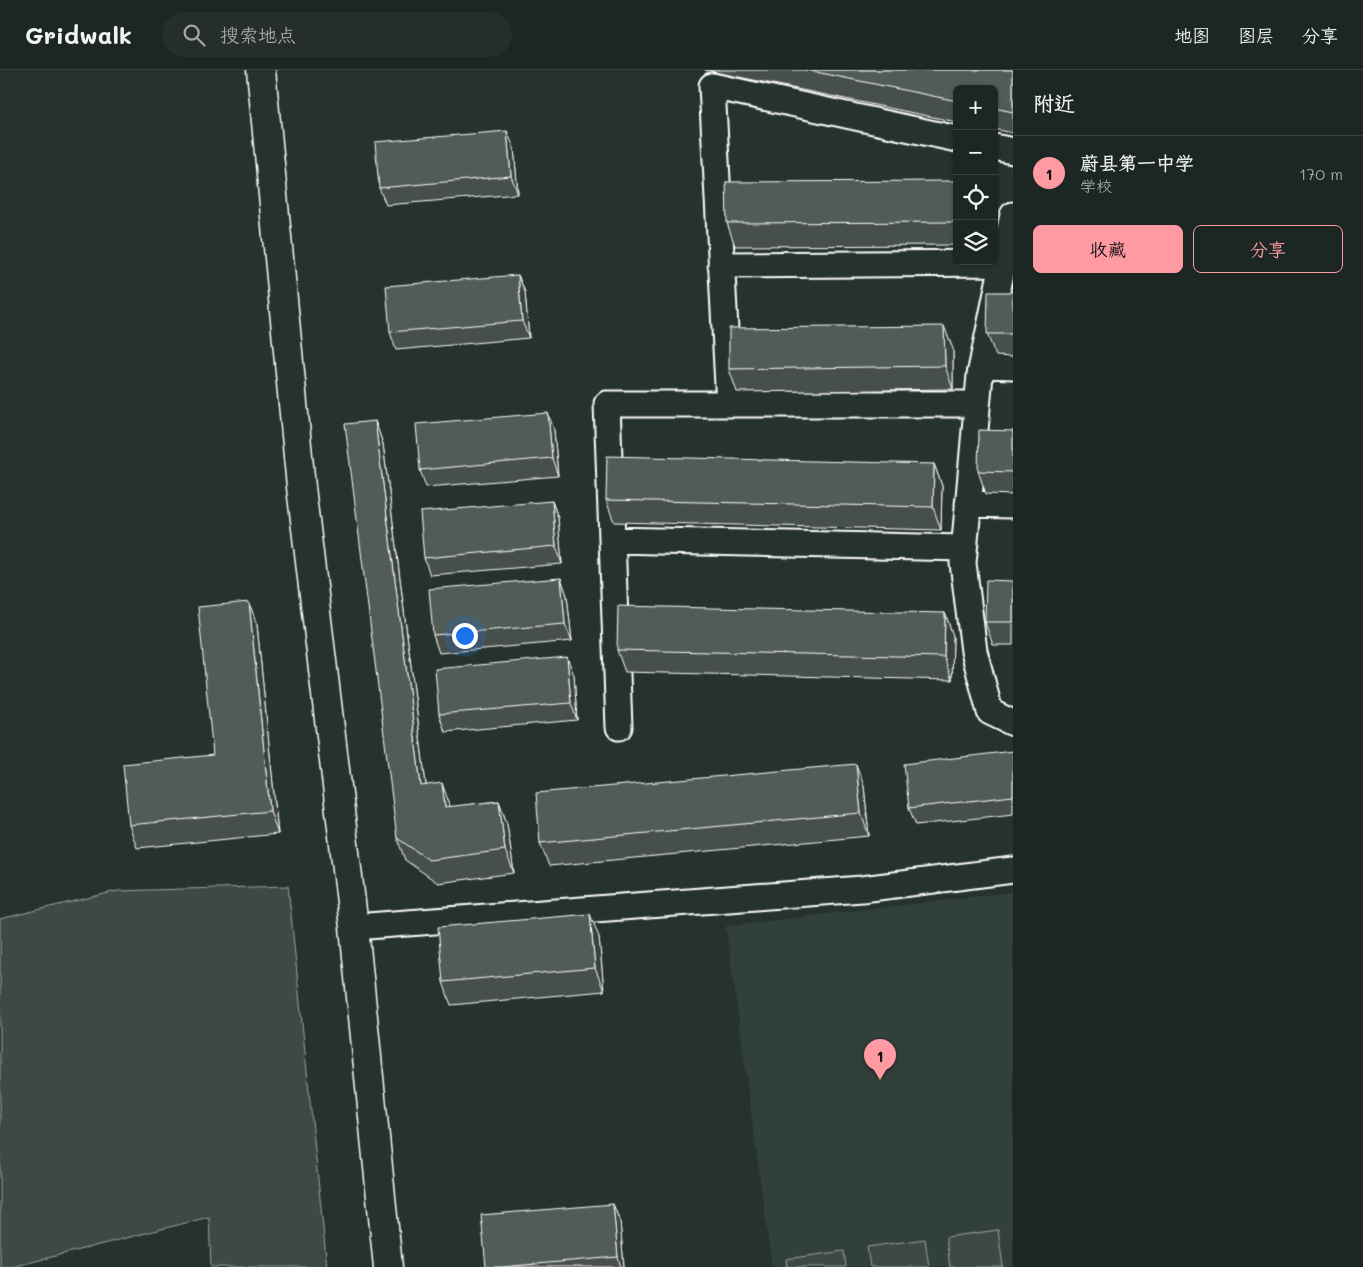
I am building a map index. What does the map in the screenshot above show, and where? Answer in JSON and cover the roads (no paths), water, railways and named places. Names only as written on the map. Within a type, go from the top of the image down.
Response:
[{"type":"street","points":[[261,70],[301,487],[354,927],[388,1267]]},
{"type":"street","points":[[729,404],[712,86],[953,138]]},
{"type":"street","points":[[998,148],[1013,151]]},
{"type":"street","points":[[1013,215],[982,365],[962,563],[974,651],[990,712],[1013,723]]},
{"type":"street","points":[[721,265],[1003,263]]},
{"type":"street","points":[[982,365],[1013,366]]},
{"type":"street","points":[[620,726],[607,404],[977,404]]},
{"type":"street","points":[[968,504],[1013,505]]},
{"type":"street","points":[[612,540],[964,548]]},
{"type":"street","points":[[354,927],[862,889],[1013,870]]},
{"type":"place","name":"蔚县第一中学","points":[[880,1080]]}]
